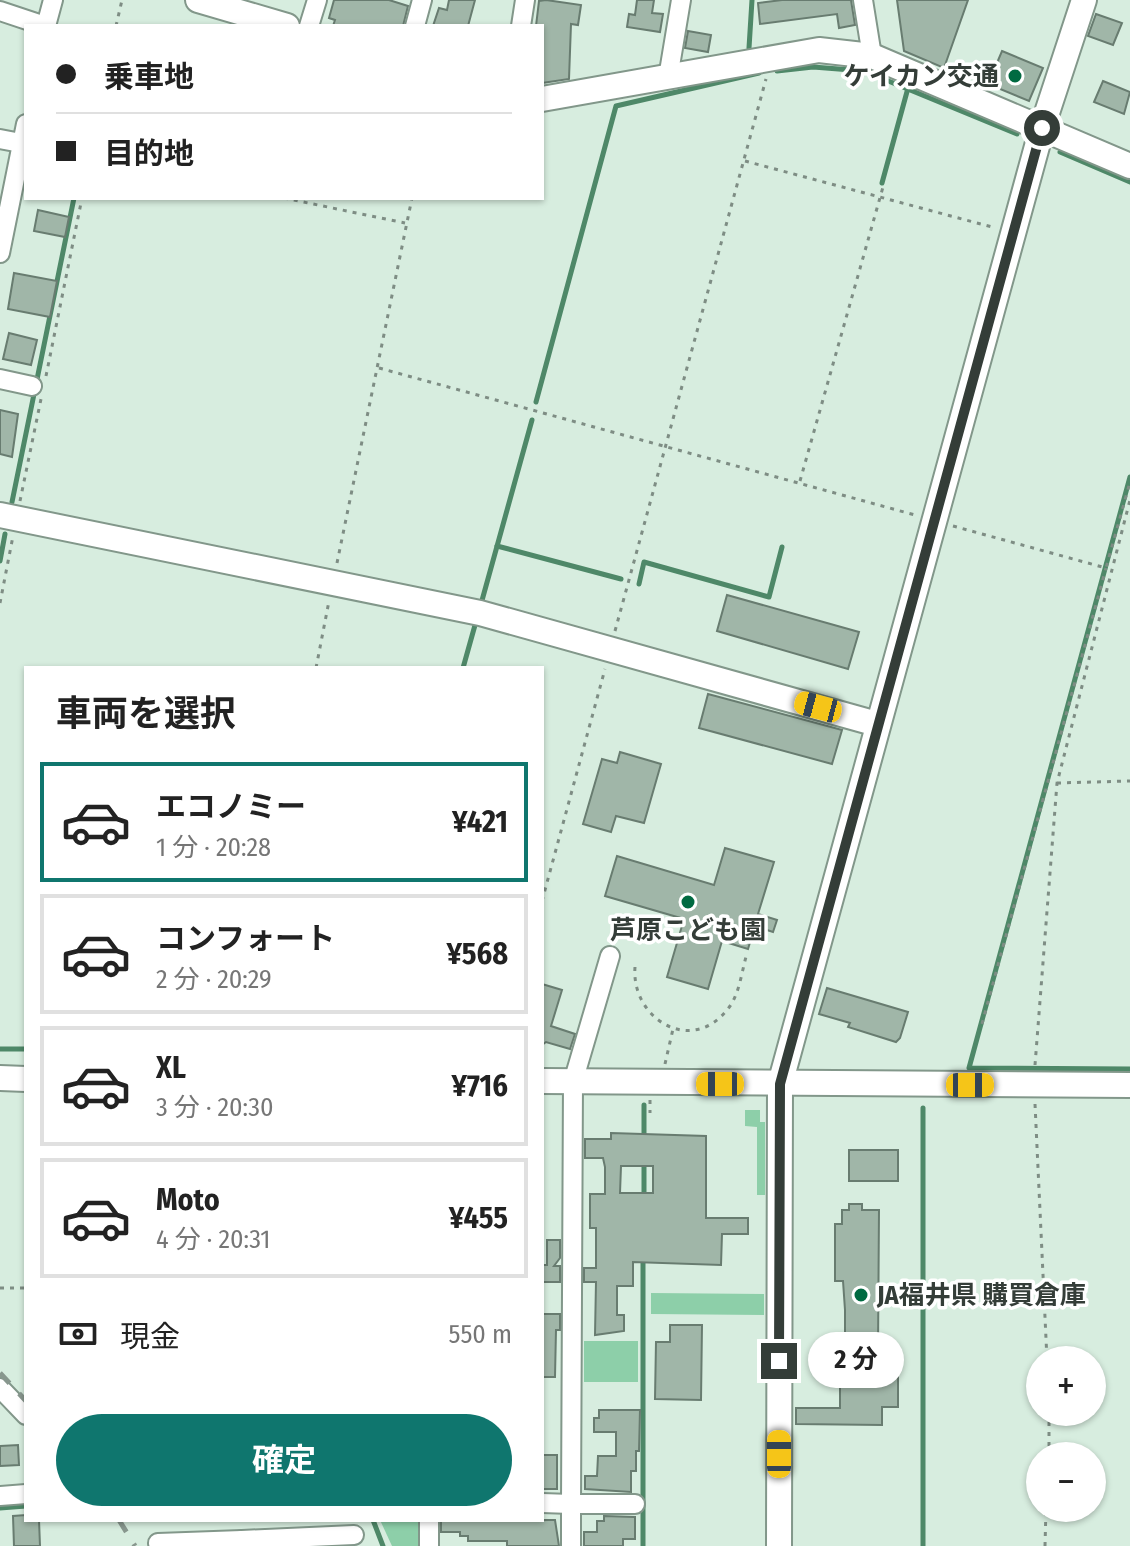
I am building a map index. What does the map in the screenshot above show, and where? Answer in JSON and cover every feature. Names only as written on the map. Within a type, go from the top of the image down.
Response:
[{"type":"street","points":[[47,24],[53,0]]},
{"type":"street","points":[[310,24],[317,0]]},
{"type":"street","points":[[416,24],[422,0]]},
{"type":"street","points":[[521,24],[525,0]]},
{"type":"street","points":[[668,78],[681,0]]},
{"type":"street","points":[[863,0],[872,56]]},
{"type":"street","points":[[779,1546],[780,1084],[1042,128],[1084,0]]},
{"type":"street","points":[[209,2],[280,24]]},
{"type":"street","points":[[0,11],[40,24]]},
{"type":"street","points":[[544,99],[819,50],[872,56],[1130,166]]},
{"type":"street","points":[[0,139],[24,144],[0,253]]},
{"type":"street","points":[[0,379],[39,388]]},
{"type":"street","points":[[8,517],[480,613],[877,724]]},
{"type":"street","points":[[571,1546],[573,1082],[610,956]]},
{"type":"street","points":[[0,1078],[24,1079]]},
{"type":"street","points":[[544,1081],[655,1092],[780,1084],[1130,1085]]},
{"type":"street","points":[[0,1388],[24,1413]]},
{"type":"street","points":[[0,1496],[24,1494]]},
{"type":"street","points":[[544,1503],[635,1504]]},
{"type":"street","points":[[429,1522],[429,1546]]},
{"type":"street","points":[[158,1543],[243,1543],[355,1534]]},
{"type":"path","points":[[116,24],[122,0]]},
{"type":"path","points":[[544,894],[771,57]]},
{"type":"path","points":[[745,161],[992,227]]},
{"type":"path","points":[[800,481],[883,187]]},
{"type":"path","points":[[0,603],[8,517],[82,200]]},
{"type":"path","points":[[293,200],[407,224]]},
{"type":"path","points":[[316,666],[412,200]]},
{"type":"path","points":[[379,368],[668,445]]},
{"type":"path","points":[[1046,1346],[1034,1085],[1057,783],[1130,500]]},
{"type":"path","points":[[982,1024],[1106,568]]},
{"type":"path","points":[[1057,783],[1130,781]]},
{"type":"path","points":[[635,967],[636,989],[645,1009],[673,1028],[701,1027],[725,1013],[734,1001],[746,957]]},
{"type":"path","points":[[650,1113],[673,1028]]},
{"type":"path","points":[[0,1288],[24,1288]]},
{"type":"path","points":[[1045,1546],[1046,1522]]},
{"type":"green space","points":[[745,1110],[760,1110],[760,1122],[765,1122],[765,1195],[757,1195],[757,1127],[745,1126]]},
{"type":"green space","points":[[651,1293],[764,1294],[764,1315],[651,1314]]},
{"type":"green space","points":[[584,1341],[638,1341],[638,1382],[584,1382]]},
{"type":"green space","points":[[381,1522],[421,1522],[421,1546],[392,1546]]},
{"type":"building","points":[[334,0],[389,0],[408,6],[404,24],[334,24],[335,20],[329,18]]},
{"type":"building","points":[[449,0],[475,0],[469,24],[434,24],[439,8],[447,10]]},
{"type":"building","points":[[637,0],[654,0],[652,13],[663,14],[660,32],[627,27],[629,14],[635,15]]},
{"type":"building","points":[[851,0],[855,25],[839,28],[837,14],[760,24],[758,3]]},
{"type":"building","points":[[897,0],[968,0],[944,68],[904,51]]},
{"type":"building","points":[[539,1],[581,5],[578,25],[571,24],[569,79],[544,83],[544,24],[536,24]]},
{"type":"building","points":[[1096,14],[1122,23],[1113,45],[1088,36]]},
{"type":"building","points":[[688,31],[711,35],[708,52],[685,48]]},
{"type":"building","name":"ケイカン交通","points":[[1002,51],[1043,68],[1029,101],[988,84]]},
{"type":"building","points":[[1103,81],[1130,92],[1124,114],[1094,102]]},
{"type":"building","points":[[38,210],[69,217],[65,237],[34,231]]},
{"type":"building","points":[[14,273],[57,281],[50,317],[8,309]]},
{"type":"building","points":[[9,333],[37,340],[31,365],[3,359]]},
{"type":"building","points":[[0,410],[18,414],[12,457],[0,454]]},
{"type":"building","points":[[727,595],[859,632],[848,669],[717,631]]},
{"type":"building","points":[[708,694],[842,730],[832,764],[699,728]]},
{"type":"building","points":[[620,752],[661,764],[644,823],[616,816],[611,832],[583,824],[602,759],[617,763]]},
{"type":"building","points":[[725,848],[774,862],[758,914],[777,920],[773,932],[755,926],[748,949],[722,941],[708,989],[667,977],[684,919],[605,896],[617,856],[714,885]]},
{"type":"building","points":[[544,985],[562,990],[551,1026],[575,1034],[570,1049],[544,1044]]},
{"type":"building","points":[[827,988],[908,1012],[900,1038],[896,1042],[819,1014]]},
{"type":"building","points":[[611,1133],[706,1136],[706,1218],[748,1218],[748,1234],[722,1234],[721,1265],[633,1262],[633,1286],[617,1286],[617,1315],[624,1315],[624,1331],[595,1335],[596,1282],[584,1282],[584,1268],[596,1268],[596,1228],[590,1228],[590,1194],[605,1194],[605,1167],[603,1158],[585,1158],[585,1139],[611,1139]],"holes":[[[621,1166],[653,1166],[653,1193],[620,1193]]]},
{"type":"building","points":[[849,1150],[898,1150],[898,1181],[849,1181]]},
{"type":"building","points":[[849,1204],[862,1204],[862,1210],[879,1210],[878,1351],[898,1351],[898,1407],[882,1407],[882,1425],[796,1424],[796,1408],[840,1408],[840,1358],[845,1358],[845,1310],[843,1281],[835,1281],[835,1224],[842,1224],[842,1210],[849,1210]]},
{"type":"building","points":[[547,1240],[560,1240],[560,1258],[554,1266],[560,1266],[560,1282],[544,1282],[544,1265],[547,1265]]},
{"type":"building","points":[[544,1314],[560,1314],[560,1330],[556,1330],[555,1377],[544,1377]]},
{"type":"building","points":[[670,1325],[702,1325],[701,1400],[655,1399],[656,1342],[670,1342]]},
{"type":"building","points":[[599,1410],[640,1410],[639,1451],[636,1451],[636,1471],[631,1471],[631,1492],[585,1489],[585,1476],[597,1476],[598,1456],[616,1456],[616,1432],[594,1432],[594,1418],[599,1418]]},
{"type":"building","points":[[18,1445],[19,1465],[0,1466],[0,1446]]},
{"type":"building","points":[[544,1455],[557,1455],[557,1489],[544,1489]]},
{"type":"building","points":[[24,1515],[24,1522],[39,1522],[40,1546],[14,1546],[13,1516]]},
{"type":"building","points":[[604,1516],[635,1517],[635,1539],[623,1539],[623,1546],[584,1546],[584,1532],[597,1532],[597,1521],[604,1521]]},
{"type":"building","points":[[555,1520],[559,1546],[507,1546],[507,1541],[468,1541],[468,1536],[460,1536],[460,1532],[441,1532],[441,1522]]},
{"type":"waterway","points":[[749,48],[752,0]]},
{"type":"waterway","points":[[777,71],[813,67],[864,71],[1017,134]]},
{"type":"waterway","points":[[536,402],[616,106],[759,73]]},
{"type":"waterway","points":[[882,183],[908,88]]},
{"type":"waterway","points":[[1060,152],[1130,182]]},
{"type":"waterway","points":[[12,502],[74,200]]},
{"type":"waterway","points":[[481,604],[532,420]]},
{"type":"waterway","points":[[1130,477],[969,1068],[1130,1069]]},
{"type":"waterway","points":[[0,561],[5,534]]},
{"type":"waterway","points":[[497,546],[621,579]]},
{"type":"waterway","points":[[639,584],[644,562],[769,597],[782,547]]},
{"type":"waterway","points":[[464,666],[477,618]]},
{"type":"waterway","points":[[0,1049],[24,1049]]},
{"type":"waterway","points":[[644,1105],[644,1140]]},
{"type":"waterway","points":[[923,1108],[923,1546]]},
{"type":"waterway","points":[[644,1162],[644,1196]]},
{"type":"waterway","points":[[643,1258],[643,1546]]},
{"type":"waterway","points":[[0,1508],[24,1506]]},
{"type":"waterway","points":[[374,1522],[383,1546]]},
{"type":"railway","points":[[0,1373],[24,1399]]},
{"type":"railway","points":[[120,1522],[135,1546]]},
{"type":"place","name":"ケイカン交通","points":[[1015,76]]},
{"type":"place","name":"芦原こども園","points":[[688,902]]},
{"type":"place","name":"JA福井県 購買倉庫","points":[[861,1295]]},
{"type":"route","points":[[779,1361],[780,1084],[1042,128]]}]
